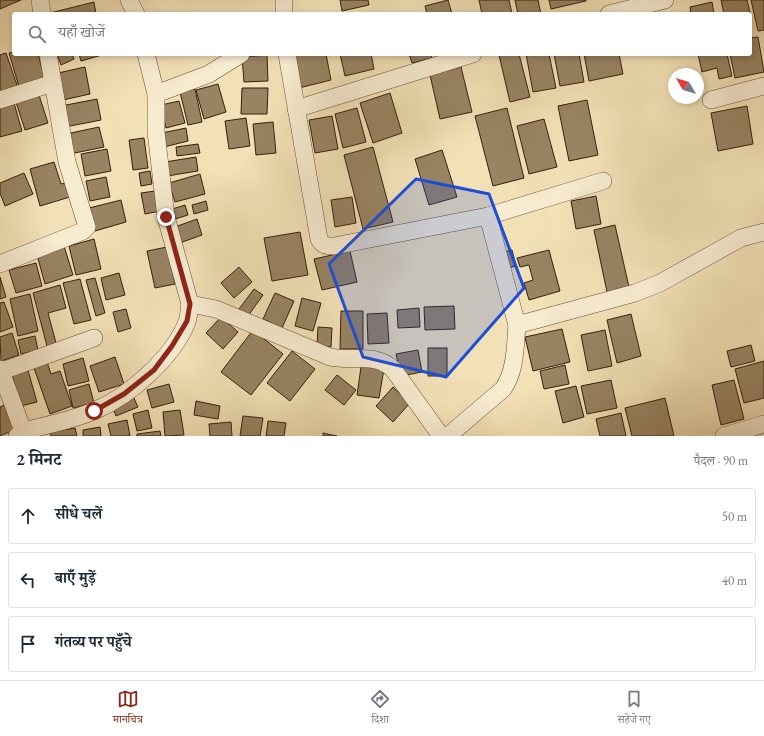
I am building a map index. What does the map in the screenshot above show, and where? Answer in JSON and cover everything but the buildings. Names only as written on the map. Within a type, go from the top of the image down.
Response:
[{"type":"street","points":[[40,0],[42,12]]},
{"type":"street","points":[[129,0],[135,12]]},
{"type":"street","points":[[284,0],[284,12]]},
{"type":"street","points":[[617,12],[665,0]]},
{"type":"street","points":[[0,264],[83,231],[87,228],[67,162],[48,56]]},
{"type":"street","points":[[94,338],[1,370],[20,434],[94,411],[124,394],[154,370],[169,350],[187,321],[190,304],[166,217],[156,132],[156,94],[146,56]]},
{"type":"street","points":[[156,94],[209,74],[238,56]]},
{"type":"street","points":[[287,56],[319,239],[324,245],[334,246],[488,216],[603,181]]},
{"type":"street","points":[[296,110],[468,56]]},
{"type":"street","points":[[0,100],[53,83]]},
{"type":"street","points":[[711,100],[764,86]]},
{"type":"street","points":[[448,436],[503,389],[513,369],[517,325],[488,216]]},
{"type":"street","points":[[517,325],[635,292],[660,283],[741,238],[764,232]]},
{"type":"street","points":[[190,304],[216,309],[330,357],[337,359],[356,358],[384,362],[393,369],[441,436]]},
{"type":"street","points":[[724,436],[764,424]]},
{"type":"highlighted area","points":[[416,179],[489,194],[524,288],[446,377],[363,357],[329,264]]},
{"type":"route","points":[[94,411],[124,394],[154,370],[172,346],[187,321],[190,304],[166,217]]}]
